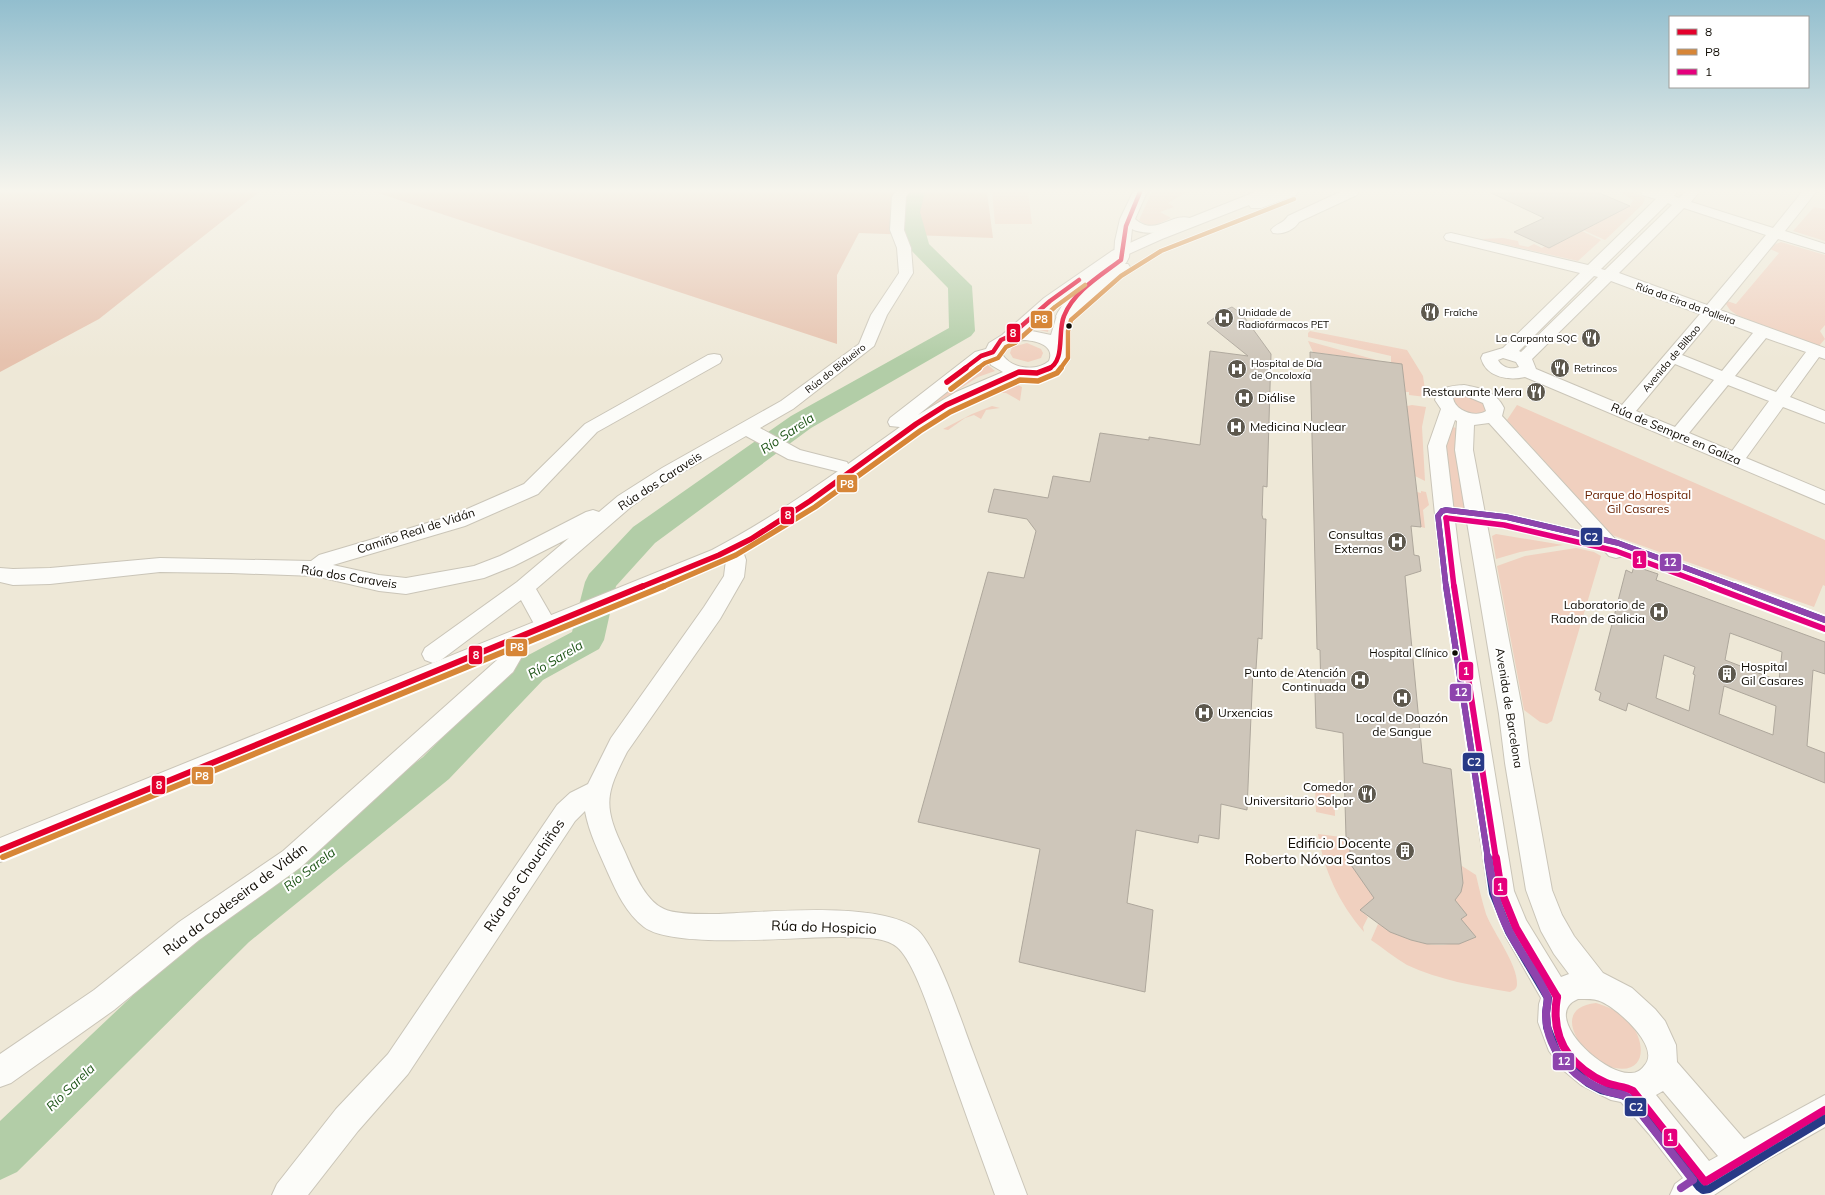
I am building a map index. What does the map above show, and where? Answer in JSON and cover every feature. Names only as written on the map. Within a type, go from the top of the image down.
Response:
[{"type":"main road","points":[[1010,336],[1050,301],[1083,277],[1122,252],[1134,248]]},
{"type":"main road","points":[[993,352],[998,362],[1010,370],[1036,373],[1052,367],[1060,356],[1060,330],[1064,316],[1116,270],[1146,248]]},
{"type":"main road","points":[[742,544],[980,356],[993,352],[996,345],[1001,340],[1010,336],[1025,334],[1040,336],[1048,340],[1059,350]]},
{"type":"main road","points":[[0,850],[555,624],[742,544],[810,501],[916,424],[940,409],[970,393],[1019,372]]},
{"type":"street","name":"Rúa do Bidueiro","points":[[750,431],[866,346],[880,315],[906,273],[904,248]]},
{"type":"street","points":[[1083,277],[1106,253],[1109,248]]},
{"type":"street","points":[[1064,316],[1073,298],[1121,260],[1122,248]]},
{"type":"street","name":"Rúa da Eira da Palleira","points":[[1497,248],[1609,275],[1710,311],[1820,353]]},
{"type":"street","points":[[1495,368],[1491,364],[1489,358],[1496,353],[1507,353],[1617,248]]},
{"type":"street","points":[[1557,997],[1516,928],[1501,891],[1449,554],[1438,446],[1458,414],[1480,420],[1521,368],[1609,275],[1631,248]]},
{"type":"street","name":"Avenida de Bilbao","points":[[1625,413],[1763,248]]},
{"type":"street","points":[[1678,435],[1763,331]]},
{"type":"street","points":[[1507,353],[1521,368]]},
{"type":"street","points":[[1735,460],[1780,399],[1820,353]]},
{"type":"street","points":[[1672,357],[1825,417]]},
{"type":"street","name":"Camiño Real de Vidán","points":[[315,569],[326,560],[458,521],[531,489],[591,428],[714,359]]},
{"type":"street","points":[[1521,368],[1495,368],[1472,391],[1490,408],[1616,551]]},
{"type":"street","name":"Rúa de Sempre en Galiza","points":[[1521,368],[1825,498]]},
{"type":"street","name":"Avenida de Barcelona","points":[[1472,391],[1457,390],[1447,393],[1444,400],[1458,414],[1511,714],[1517,763],[1539,890],[1551,922],[1564,945],[1594,985]]},
{"type":"street","points":[[750,431],[794,456],[840,466]]},
{"type":"street","name":"Rúa dos Caraveis","points":[[0,574],[13,577],[50,576],[160,565],[315,569],[379,583],[406,586],[446,580],[477,573],[495,566],[551,540],[593,518],[610,514],[625,501],[669,472],[750,431]]},
{"type":"street","points":[[433,654],[524,587],[610,514]]},
{"type":"street","points":[[597,791],[606,769],[619,745],[712,613],[734,577],[736,562],[742,544]]},
{"type":"street","points":[[524,587],[555,624]]},
{"type":"street","name":"Rúa da Codeseira de Vidán","points":[[0,1072],[104,1000],[190,931],[292,859],[505,666],[514,653],[519,638]]},
{"type":"street","name":"Rúa dos Chouchiños","points":[[288,1195],[347,1120],[398,1064],[566,813],[579,801],[597,791]]},
{"type":"street","name":"Rúa do Hospicio","points":[[597,791],[597,814],[601,830],[626,883],[640,906],[654,919],[666,923],[698,927],[826,924],[864,926],[893,930],[907,938],[917,950],[938,996],[1011,1195]]},
{"type":"street","points":[[1578,985],[1594,985],[1610,990],[1626,999],[1642,1013],[1654,1030],[1661,1047],[1662,1067],[1656,1078],[1644,1086],[1629,1088],[1614,1086],[1598,1079],[1582,1069],[1560,1044],[1554,1030],[1552,1018],[1553,1007],[1557,997],[1565,990],[1578,985]]},
{"type":"street","points":[[1662,1067],[1741,1159]]},
{"type":"street","points":[[1629,1088],[1660,1123],[1695,1188],[1741,1159],[1825,1110]]},
{"type":"green space","points":[[1520,248],[1592,248],[1578,261]]},
{"type":"green space","points":[[1801,248],[1825,255],[1825,325],[1820,331],[1825,339],[1817,348],[1737,315],[1730,310],[1726,304],[1727,301],[1736,304],[1779,253],[1770,249]]},
{"type":"green space","points":[[1055,306],[1057,307],[1051,317],[1048,332],[1027,327]]},
{"type":"green space","points":[[1310,331],[1407,350],[1423,376],[1426,397],[1409,395],[1409,392],[1405,392],[1402,365],[1391,363],[1391,356],[1308,337],[1308,333]]},
{"type":"green space","points":[[1308,341],[1380,361],[1313,352]]},
{"type":"green space","points":[[1027,343],[1041,349],[1043,353],[1041,358],[1028,362],[1013,358],[1010,353],[1012,347]]},
{"type":"green space","points":[[983,361],[995,371],[978,377],[911,420]]},
{"type":"green space","points":[[1014,383],[1022,387],[1020,401],[1006,393],[989,393]]},
{"type":"green space","points":[[1464,394],[1483,400],[1486,411],[1472,414],[1459,408],[1452,400],[1454,397]]},
{"type":"green space","points":[[1412,405],[1426,407],[1422,427],[1425,481],[1415,476],[1407,406]]},
{"type":"green space","name":"Parque do Hospital Gil Casares","points":[[1517,405],[1825,540],[1825,586],[1823,585],[1814,607],[1612,535],[1507,420]]},
{"type":"green space","points":[[992,406],[1000,408],[986,410],[981,419],[974,415],[965,418],[948,430],[943,429],[972,414]]},
{"type":"green space","points":[[1450,426],[1456,428],[1456,450],[1466,512],[1463,515],[1459,515],[1452,511],[1444,453]]},
{"type":"green space","points":[[1421,491],[1426,492],[1429,505],[1423,510],[1425,528],[1421,527],[1417,492],[1421,493]]},
{"type":"green space","points":[[1496,534],[1563,545],[1520,552],[1496,559],[1492,536]]},
{"type":"green space","points":[[1576,548],[1594,552],[1601,556],[1552,721],[1547,724],[1540,722],[1524,710],[1497,566],[1525,556]]},
{"type":"green space","points":[[1315,784],[1334,788],[1335,816],[1316,812]]},
{"type":"green space","points":[[1318,834],[1349,838],[1351,865],[1374,898],[1360,910],[1368,917],[1363,927],[1364,932],[1347,910],[1334,886],[1324,861]]},
{"type":"green space","points":[[1462,866],[1476,875],[1486,914],[1514,968],[1517,986],[1510,992],[1457,982],[1432,975],[1407,965],[1371,940],[1378,924],[1402,937],[1426,944],[1450,944],[1463,942],[1476,937],[1461,919],[1467,915],[1455,900],[1460,892],[1462,884]]},
{"type":"green space","points":[[1596,1003],[1619,1013],[1635,1030],[1641,1046],[1638,1061],[1633,1066],[1626,1068],[1615,1068],[1604,1064],[1592,1056],[1576,1035],[1572,1024],[1574,1014],[1581,1007]]},
{"type":"shaded area","points":[[0,248],[189,248],[99,319],[0,372]]},
{"type":"shaded area","points":[[545,248],[851,248],[837,275],[837,344]]},
{"type":"building","points":[[1232,307],[1242,314],[1271,354],[1267,487],[1263,486],[1262,515],[1263,519],[1266,519],[1262,639],[1258,638],[1256,669],[1253,669],[1247,810],[1221,804],[1219,839],[1199,835],[1198,843],[1136,830],[1127,903],[1153,910],[1145,992],[1019,962],[1040,849],[918,822],[988,572],[1024,578],[1036,531],[1027,519],[988,512],[994,489],[1048,498],[1053,476],[1090,482],[1100,433],[1149,440],[1149,437],[1200,445],[1210,351],[1248,356],[1207,323],[1225,310]]},
{"type":"building","points":[[1310,352],[1402,364],[1421,527],[1411,526],[1414,555],[1419,556],[1421,571],[1405,576],[1423,763],[1451,769],[1463,883],[1461,892],[1455,900],[1467,915],[1461,919],[1476,937],[1459,944],[1427,944],[1411,940],[1390,932],[1360,910],[1374,898],[1351,865],[1349,838],[1346,837],[1343,733],[1316,728],[1315,692],[1321,693],[1320,650],[1317,649]]},
{"type":"building","name":"Hospital Gil Casares","points":[[1634,566],[1658,574],[1656,580],[1825,642],[1825,674],[1813,670],[1807,746],[1825,753],[1825,783],[1628,703],[1626,711],[1599,700],[1601,693],[1595,690],[1626,570],[1632,573]],"holes":[[[1730,633],[1782,652],[1779,681],[1725,660]],[[1664,655],[1695,667],[1689,711],[1656,698]],[[1724,686],[1776,706],[1773,735],[1719,714]]]},
{"type":"waterway","name":"Río Sarela","points":[[0,1155],[234,928],[436,768],[531,670],[587,640],[601,582],[644,535],[801,422],[962,331],[960,286],[920,248]]},
{"type":"transit line","name":"8","points":[[0,850],[719,555],[751,539],[810,501],[916,424],[946,405],[1019,372],[1037,373],[1052,367],[1060,356],[1060,330],[1064,316],[1073,298],[1121,260],[1123,248]]},
{"type":"transit line","name":"P8","points":[[3,857],[621,605],[736,555],[815,507],[920,431],[950,412],[1020,380],[1038,381],[1057,373],[1068,358],[1068,331],[1071,320],[1121,276],[1161,251],[1169,248]]},
{"type":"transit line","name":"8","points":[[947,382],[981,356],[993,352],[1001,340],[1010,336],[1050,301],[1079,280]]},
{"type":"transit line","name":"P8","points":[[951,389],[985,363],[998,358],[1006,347],[1015,343],[1055,307],[1085,285]]},
{"type":"transit line","name":"C2","points":[[1825,620],[1618,543],[1506,517],[1446,510],[1442,511],[1438,516],[1441,555],[1463,707],[1473,757],[1493,893],[1509,932],[1548,998],[1546,1013],[1547,1027],[1557,1053],[1576,1074],[1588,1083],[1601,1090],[1622,1095],[1630,1099],[1699,1187],[1703,1190],[1709,1189],[1825,1119]]},
{"type":"transit line","name":"12","points":[[1681,1188],[1693,1180],[1629,1098],[1606,1091],[1590,1083],[1578,1075],[1558,1054],[1551,1041],[1547,1028],[1546,1013],[1548,998],[1509,932],[1493,893],[1473,757],[1463,707],[1441,555],[1438,516],[1442,511],[1446,510],[1506,517],[1618,543],[1825,620]]},
{"type":"transit line","name":"1","points":[[1446,518],[1449,554],[1471,706],[1481,756],[1501,891],[1516,928],[1557,997]]},
{"type":"transit line","name":"1","points":[[1446,518],[1504,525],[1616,551],[1825,629]]},
{"type":"transit line","name":"1","points":[[1557,997],[1555,1025],[1558,1038],[1572,1060],[1594,1077],[1633,1091],[1705,1182],[1825,1110]]},
{"type":"place","name":"Fraîche","points":[[1430,312]]},
{"type":"place","name":"Unidade de Radiofármacos PET","points":[[1224,318]]},
{"type":"place","name":"La Carpanta SQC","points":[[1591,338]]},
{"type":"place","name":"Retrincos","points":[[1560,368]]},
{"type":"place","name":"Hospital de Día de Oncoloxía","points":[[1237,369]]},
{"type":"place","name":"Restaurante Mera","points":[[1536,392]]},
{"type":"place","name":"Diálise","points":[[1244,398]]},
{"type":"place","name":"Medicina Nuclear","points":[[1236,427]]},
{"type":"place","name":"Consultas Externas","points":[[1397,542]]},
{"type":"place","name":"Laboratorio de Radon de Galicia","points":[[1659,612]]},
{"type":"place","name":"Hospital Clínico","points":[[1455,653]]},
{"type":"place","name":"Hospital Gil Casares","points":[[1727,674]]},
{"type":"place","name":"Punto de Atención Continuada","points":[[1360,680]]},
{"type":"place","name":"Local de Doazón de Sangue","points":[[1402,698]]},
{"type":"place","name":"Urxencias","points":[[1204,713]]},
{"type":"place","name":"Comedor Universitario Solpor","points":[[1367,794]]},
{"type":"place","name":"Edificio Docente Roberto Nóvoa Santos","points":[[1405,851]]}]
